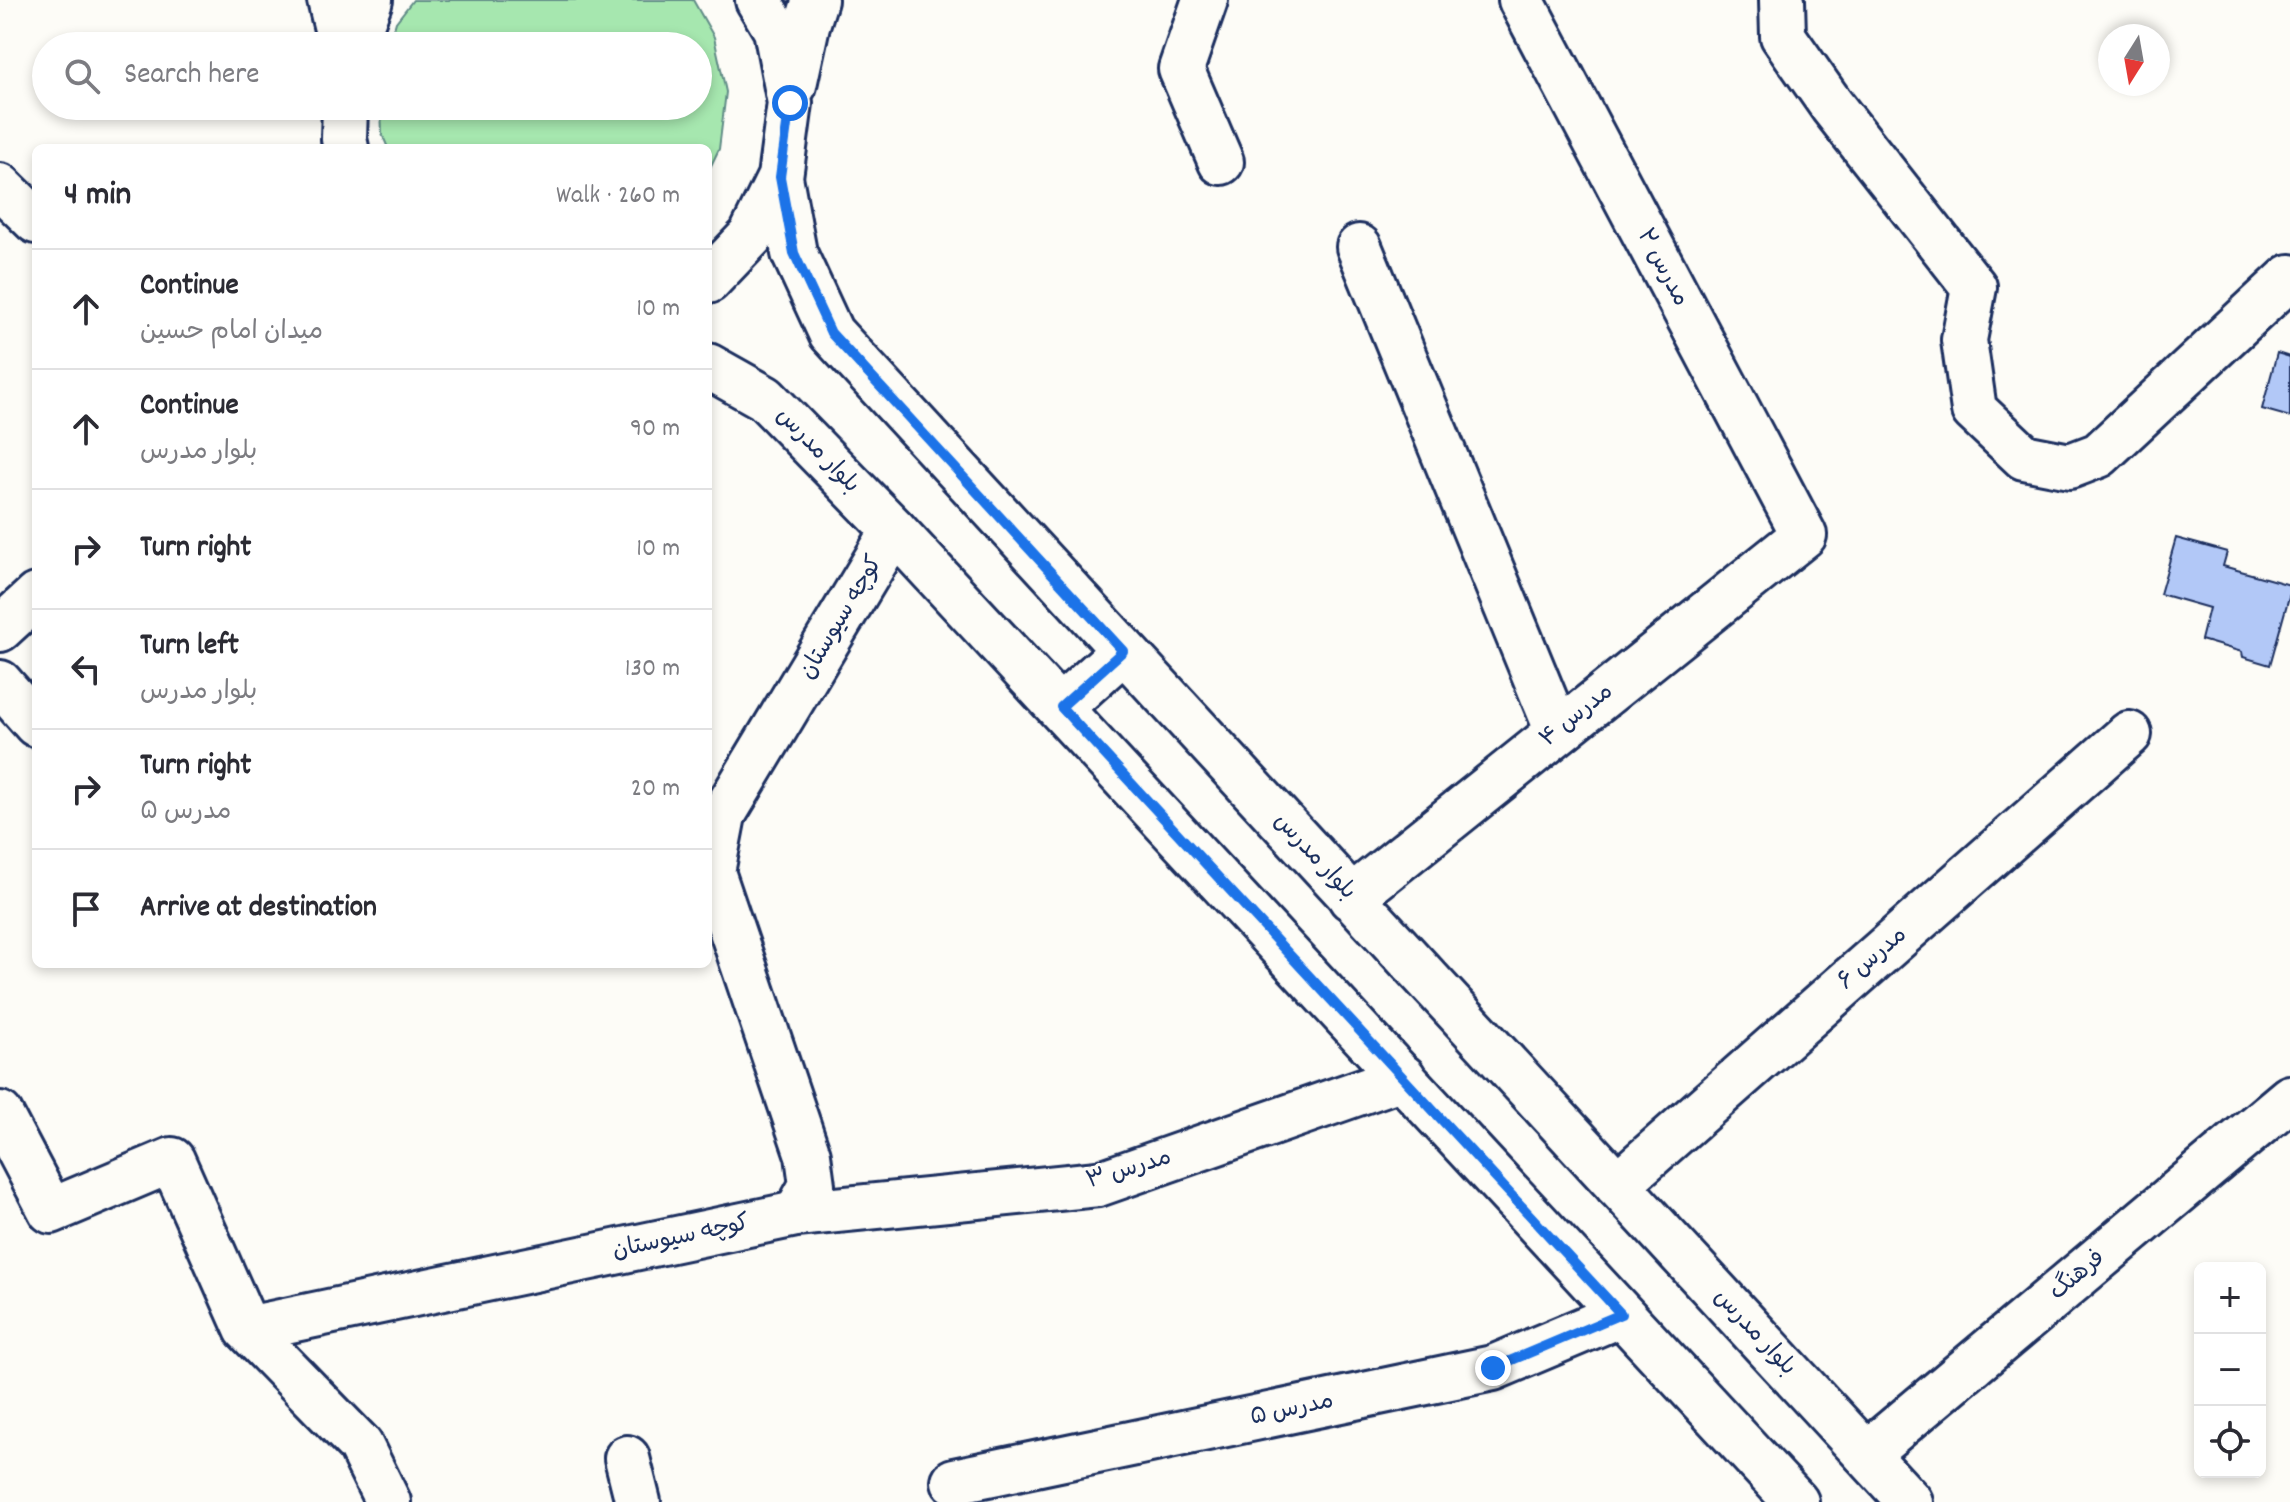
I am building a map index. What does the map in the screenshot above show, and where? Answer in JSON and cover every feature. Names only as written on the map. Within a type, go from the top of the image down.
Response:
[{"type":"street","points":[[330,0],[338,32]]},
{"type":"street","points":[[358,32],[370,0]]},
{"type":"street","points":[[758,0],[776,30],[790,103]]},
{"type":"street","points":[[712,277],[751,236],[780,177],[790,103],[815,0]]},
{"type":"street","points":[[1205,0],[1181,69],[1221,162]]},
{"type":"street","name":"مدرس ۲","points":[[1521,0],[1804,535]]},
{"type":"street","points":[[1782,0],[1783,36],[1832,106],[1974,287],[1964,340],[1974,410],[2024,457],[2070,466],[2099,455],[2290,277]]},
{"type":"street","name":"بلوار مدرس","points":[[780,177],[794,253],[831,333],[1910,1502]]},
{"type":"street","points":[[0,186],[32,217]]},
{"type":"street","points":[[1359,247],[1558,732]]},
{"type":"street","name":"بلوار مدرس","points":[[712,368],[765,398],[894,530],[1796,1502]]},
{"type":"street","name":"کوچه سیوستان","points":[[247,1329],[796,1214],[812,1185],[808,1155],[712,872],[723,815],[894,530]]},
{"type":"street","name":"مدرس ۴","points":[[1351,898],[1804,535]]},
{"type":"street","points":[[0,629],[32,600]]},
{"type":"street","points":[[1061,707],[1123,651]]},
{"type":"street","points":[[0,683],[32,719]]},
{"type":"street","name":"مدرس ۶","points":[[1617,1185],[2129,734]]},
{"type":"street","name":"مدرس ۳","points":[[796,1214],[1098,1184],[1403,1077]]},
{"type":"street","name":"فرهنگ","points":[[1866,1454],[2290,1098]]},
{"type":"street","points":[[0,1114],[51,1211],[172,1160],[247,1329],[360,1445],[388,1502]]},
{"type":"street","name":"مدرس ۵","points":[[954,1481],[1493,1368],[1621,1314]]},
{"type":"street","points":[[627,1458],[638,1502]]},
{"type":"green space","points":[[413,0],[693,0],[711,32],[393,32],[396,22]]},
{"type":"green space","points":[[712,33],[726,92],[719,149],[712,164],[712,144],[386,144],[382,120],[712,120]]},
{"type":"building","points":[[2277,353],[2290,357],[2290,417],[2262,409]]},
{"type":"building","points":[[2176,538],[2227,552],[2223,566],[2290,585],[2270,665],[2243,657],[2242,652],[2201,640],[2209,608],[2160,594]]},
{"type":"route","points":[[790,103],[780,177],[794,253],[831,333],[1123,651],[1061,707],[1621,1314],[1493,1368]]}]
